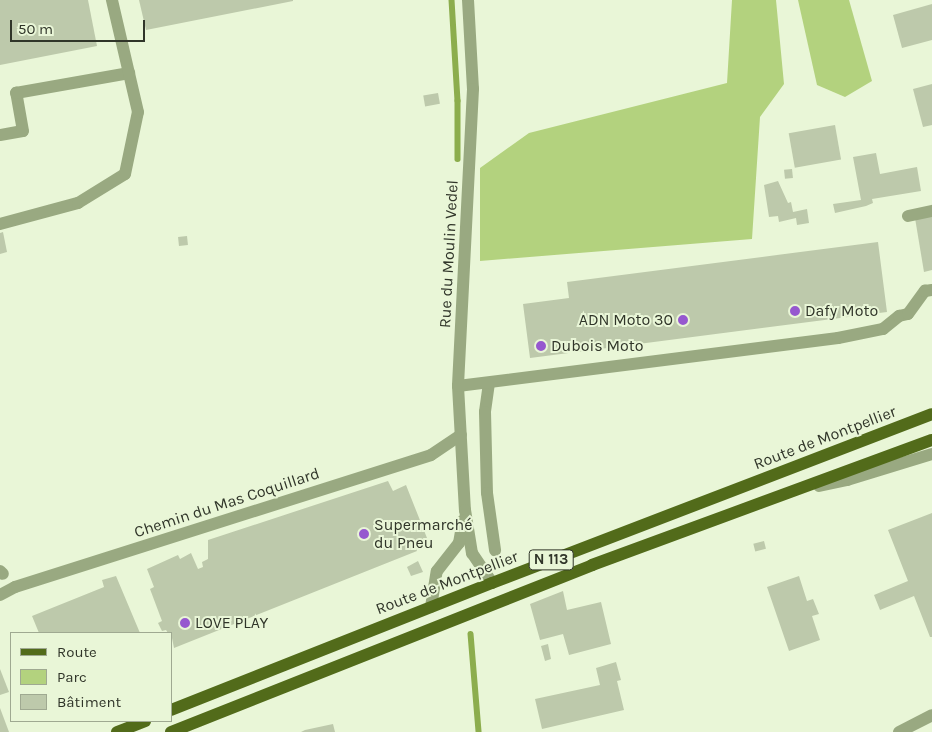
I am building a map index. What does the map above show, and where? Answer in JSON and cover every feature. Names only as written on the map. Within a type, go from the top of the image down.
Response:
[{"type":"main road","name":"Route de Montpellier","points":[[172,710],[492,583],[932,414]]},
{"type":"main road","name":"N 113","points":[[175,731],[592,565],[932,440]]},
{"type":"main road","points":[[117,732],[142,722]]},
{"type":"street","points":[[0,224],[78,203],[125,174],[138,112],[112,0]]},
{"type":"street","name":"Rue du Moulin Vedel","points":[[468,0],[473,89],[458,386],[465,510],[472,553],[492,583]]},
{"type":"street","points":[[0,135],[23,131],[16,93],[129,73]]},
{"type":"street","points":[[908,216],[932,211]]},
{"type":"street","points":[[458,386],[838,338],[884,329],[899,316],[908,314],[925,291],[932,290]]},
{"type":"street","points":[[489,383],[485,412],[487,493],[495,550]]},
{"type":"street","name":"Chemin du Mas Coquillard","points":[[0,595],[15,587],[431,455],[461,435]]},
{"type":"street","points":[[804,488],[848,480],[932,454]]},
{"type":"street","name":"Rue du Moulin Vedel","points":[[431,607],[437,571],[459,543],[465,510]]},
{"type":"street","points":[[899,732],[932,715]]},
{"type":"green space","points":[[732,0],[776,0],[784,84],[760,117],[752,239],[480,261],[480,168],[529,133],[727,83]]},
{"type":"green space","points":[[798,0],[849,0],[872,81],[845,97],[817,85]]},
{"type":"building","points":[[0,0],[88,0],[97,46],[0,65]]},
{"type":"building","points":[[139,0],[293,0],[293,1],[146,30]]},
{"type":"building","points":[[932,4],[932,40],[902,48],[893,15]]},
{"type":"building","points":[[932,84],[932,125],[923,127],[913,89]]},
{"type":"building","points":[[438,93],[440,104],[425,106],[423,96]]},
{"type":"building","points":[[835,125],[841,159],[795,168],[789,133]]},
{"type":"building","points":[[876,153],[880,174],[917,167],[921,191],[872,199],[873,203],[866,206],[835,213],[833,204],[861,200],[853,157]]},
{"type":"building","points":[[792,169],[793,178],[785,179],[784,170]]},
{"type":"building","points":[[778,181],[788,203],[791,202],[793,212],[807,209],[809,223],[797,225],[796,218],[779,222],[778,216],[769,217],[764,185]]},
{"type":"building","points":[[932,215],[932,270],[924,272],[915,218]]},
{"type":"building","points":[[3,232],[7,252],[0,254],[0,233]]},
{"type":"building","points":[[187,236],[188,245],[179,246],[178,237]]},
{"type":"building","points":[[878,242],[887,312],[530,358],[523,304],[569,298],[567,282]]},
{"type":"building","points":[[388,481],[393,491],[406,485],[427,538],[414,544],[417,551],[174,648],[172,632],[162,631],[158,623],[162,621],[150,589],[154,587],[147,569],[178,555],[180,559],[191,553],[198,569],[203,567],[202,562],[208,559],[208,540]]},
{"type":"building","points":[[932,513],[932,637],[930,637],[914,596],[880,610],[874,595],[908,581],[888,530]]},
{"type":"building","points":[[764,541],[766,549],[755,551],[753,544]]},
{"type":"building","points":[[418,561],[423,572],[411,576],[407,567]]},
{"type":"building","points":[[116,576],[140,632],[39,632],[32,616],[104,587],[102,580]]},
{"type":"building","points":[[799,576],[807,601],[813,599],[819,614],[812,616],[820,640],[789,651],[767,587]]},
{"type":"building","points":[[563,591],[567,610],[601,602],[611,644],[569,655],[563,634],[540,640],[530,604]]},
{"type":"building","points":[[548,644],[551,659],[545,661],[541,646]]},
{"type":"building","points":[[616,662],[621,680],[617,681],[624,710],[542,729],[535,699],[600,685],[596,668]]},
{"type":"building","points":[[0,669],[9,692],[0,695]]},
{"type":"building","points":[[0,708],[9,732],[0,732]]},
{"type":"building","points":[[333,724],[335,732],[301,732],[305,730]]},
{"type":"waterway","points":[[452,0],[458,101],[458,159]]},
{"type":"waterway","points":[[471,634],[479,732]]},
{"type":"place","name":"Dafy Moto","points":[[795,311]]},
{"type":"place","name":"ADN Moto 30","points":[[683,320]]},
{"type":"place","name":"Dubois Moto","points":[[541,346]]},
{"type":"place","name":"Supermarché du Pneu","points":[[364,534]]},
{"type":"place","name":"LOVE PLAY","points":[[185,623]]}]
